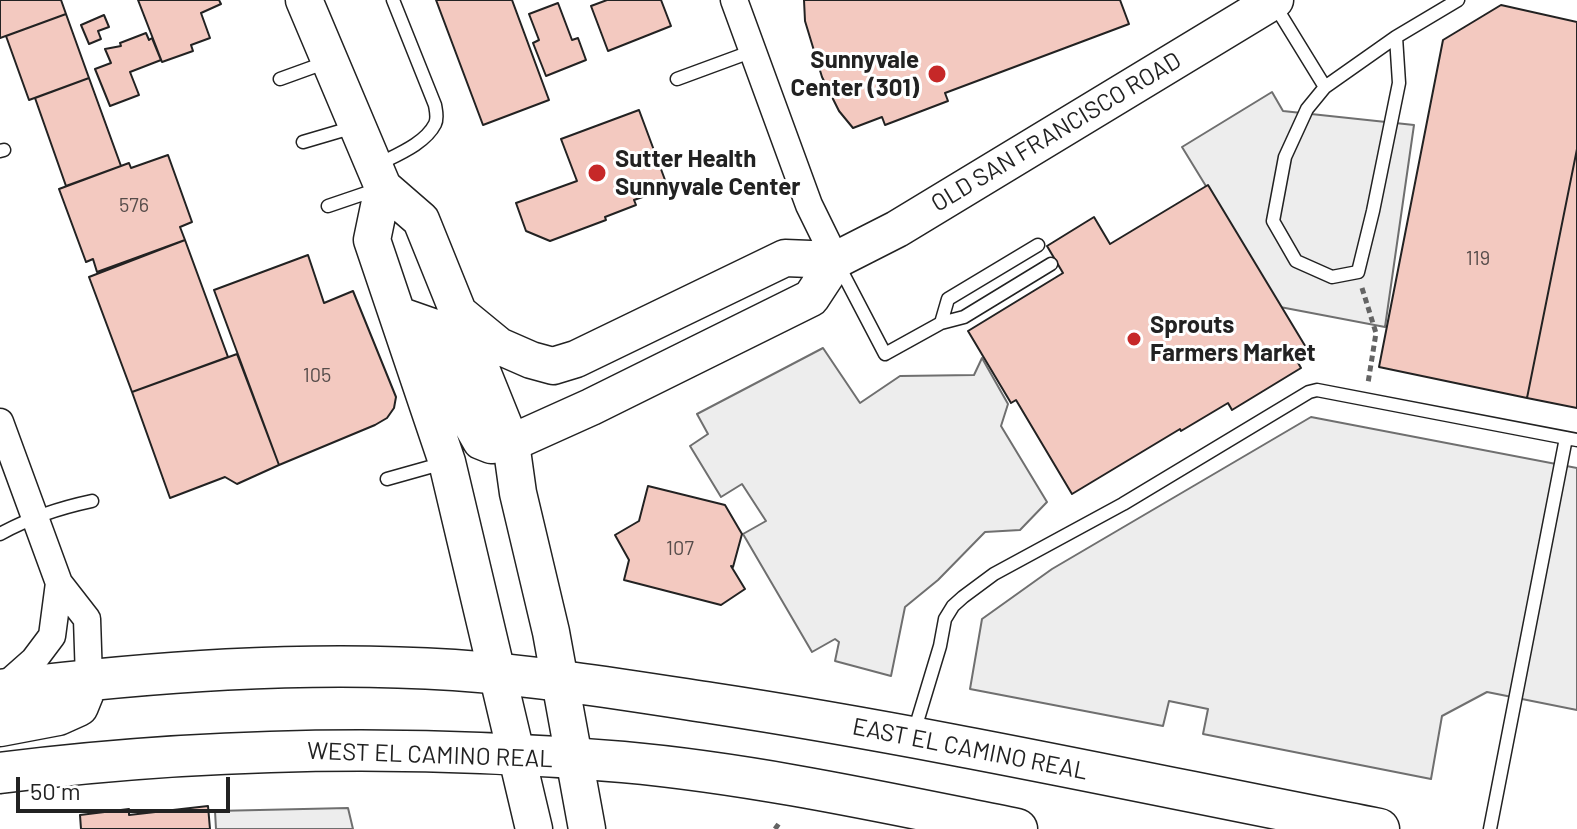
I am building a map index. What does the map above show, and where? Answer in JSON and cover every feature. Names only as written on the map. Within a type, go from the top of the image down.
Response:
[{"type":"main road","name":"OLD SAN FRANCISCO ROAD","points":[[460,314],[499,346],[553,366],[576,359],[785,258],[836,260],[897,229],[1274,1]]},
{"type":"main road","points":[[310,4],[330,61],[379,177],[421,220],[511,443],[518,493],[551,632],[587,829]]},
{"type":"main road","points":[[379,177],[372,240],[447,462],[534,829]]},
{"type":"main road","name":"OLD SAN FRANCISCO ROAD","points":[[511,443],[591,407],[811,298],[836,260]]},
{"type":"main road","points":[[398,315],[438,329],[481,441],[491,445],[511,443]]},
{"type":"main road","points":[[0,690],[171,672],[286,668],[454,670],[559,682]]},
{"type":"main road","points":[[0,726],[58,715],[78,706],[89,679]]},
{"type":"main road","name":"EAST EL CAMINO REAL","points":[[559,682],[816,719],[1379,829]]},
{"type":"main road","name":"WEST EL CAMINO REAL","points":[[0,773],[179,755],[272,751],[573,759]]},
{"type":"main road","points":[[573,759],[624,762],[762,780],[1017,829]]},
{"type":"street","points":[[734,0],[809,205],[836,260]]},
{"type":"street","points":[[0,422],[59,583],[87,619],[89,679]]},
{"type":"street","points":[[0,690],[34,660],[52,636],[59,583]]},
{"type":"lane","points":[[328,206],[379,177],[435,125],[435,105],[393,0]]},
{"type":"lane","points":[[1396,37],[1399,83],[1358,272],[1332,277],[1296,261],[1273,221],[1285,157],[1307,109],[1325,87],[1396,37],[1458,0]]},
{"type":"lane","points":[[1274,1],[1325,87]]},
{"type":"lane","points":[[677,79],[753,51]]},
{"type":"lane","points":[[280,79],[330,61]]},
{"type":"lane","points":[[303,142],[357,126]]},
{"type":"lane","points":[[941,323],[948,299],[1038,245]]},
{"type":"lane","points":[[836,260],[885,354],[941,323],[964,317],[1051,264]]},
{"type":"lane","points":[[912,737],[940,646],[945,619],[953,606],[984,582],[1317,390],[1571,439],[1490,829]]},
{"type":"lane","points":[[387,479],[447,462]]},
{"type":"lane","points":[[0,534],[34,517],[92,501]]},
{"type":"path","points":[[1358,272],[1376,333],[1365,400]]},
{"type":"path","points":[[775,829],[780,822]]},
{"type":"shaded area","points":[[1272,92],[1283,111],[1414,125],[1385,327],[1280,307],[1182,147]]},
{"type":"shaded area","points":[[823,348],[860,403],[900,376],[974,375],[982,358],[1008,404],[1001,426],[1047,502],[1020,530],[985,532],[938,580],[905,607],[891,676],[835,661],[839,642],[835,639],[812,652],[743,534],[766,521],[742,484],[721,497],[690,446],[708,434],[697,414]]},
{"type":"shaded area","points":[[1311,417],[1577,468],[1577,710],[1487,692],[1442,716],[1431,779],[1203,734],[1208,709],[1169,701],[1163,726],[970,689],[982,619],[1052,569]]},
{"type":"shaded area","points":[[348,808],[353,829],[216,829],[215,811]]},
{"type":"building","points":[[0,0],[61,0],[66,14],[0,38]]},
{"type":"building","points":[[138,0],[219,0],[221,4],[201,13],[210,38],[191,45],[193,51],[162,62]]},
{"type":"building","points":[[436,0],[512,0],[549,100],[483,125]]},
{"type":"building","points":[[607,0],[661,0],[671,26],[608,51],[591,6]]},
{"type":"building","points":[[804,0],[1120,0],[1129,24],[945,93],[948,101],[885,125],[882,117],[853,128],[839,111],[822,77],[805,21]]},
{"type":"building","points":[[558,3],[572,40],[578,38],[586,60],[546,76],[533,43],[539,40],[529,14]]},
{"type":"building","points":[[1501,5],[1577,22],[1577,149],[1527,398],[1379,367],[1443,40]]},
{"type":"building","points":[[66,14],[89,78],[29,100],[6,36]]},
{"type":"building","points":[[104,15],[109,27],[98,31],[101,39],[89,44],[81,25]]},
{"type":"building","points":[[146,33],[149,40],[152,38],[161,60],[130,72],[139,95],[110,106],[95,69],[111,63],[105,49],[121,46],[120,43]]},
{"type":"building","points":[[89,78],[121,166],[66,186],[35,98]]},
{"type":"building","points":[[639,110],[668,188],[634,200],[636,205],[605,217],[606,220],[550,241],[526,231],[516,203],[577,181],[561,139]]},
{"type":"building","points":[[1577,149],[1577,408],[1527,398]]},
{"type":"building","points":[[168,155],[192,222],[180,227],[185,240],[97,272],[93,259],[86,262],[59,189],[129,163],[131,168]]},
{"type":"building","points":[[1208,185],[1310,354],[1297,361],[1301,368],[1232,410],[1228,403],[1072,494],[1016,400],[1011,403],[968,331],[1063,273],[1047,246],[1094,217],[1110,244]]},
{"type":"building","points":[[185,240],[228,357],[132,392],[89,277]]},
{"type":"building","points":[[308,255],[324,303],[353,291],[396,397],[394,408],[387,418],[375,425],[279,465],[214,290]]},
{"type":"building","points":[[237,354],[279,465],[237,484],[225,477],[170,498],[132,392]]},
{"type":"building","points":[[648,486],[725,505],[742,534],[731,566],[745,589],[721,605],[624,580],[629,560],[615,535],[639,521]]},
{"type":"building","points":[[208,806],[210,829],[81,829],[80,815],[129,809],[129,815]]},
{"type":"place","name":"Sunnyvale Center (301)","points":[[937,74]]},
{"type":"place","name":"Sutter Health Sunnyvale Center","points":[[597,173]]},
{"type":"place","name":"Sprouts Farmers Market","points":[[1134,339]]}]
